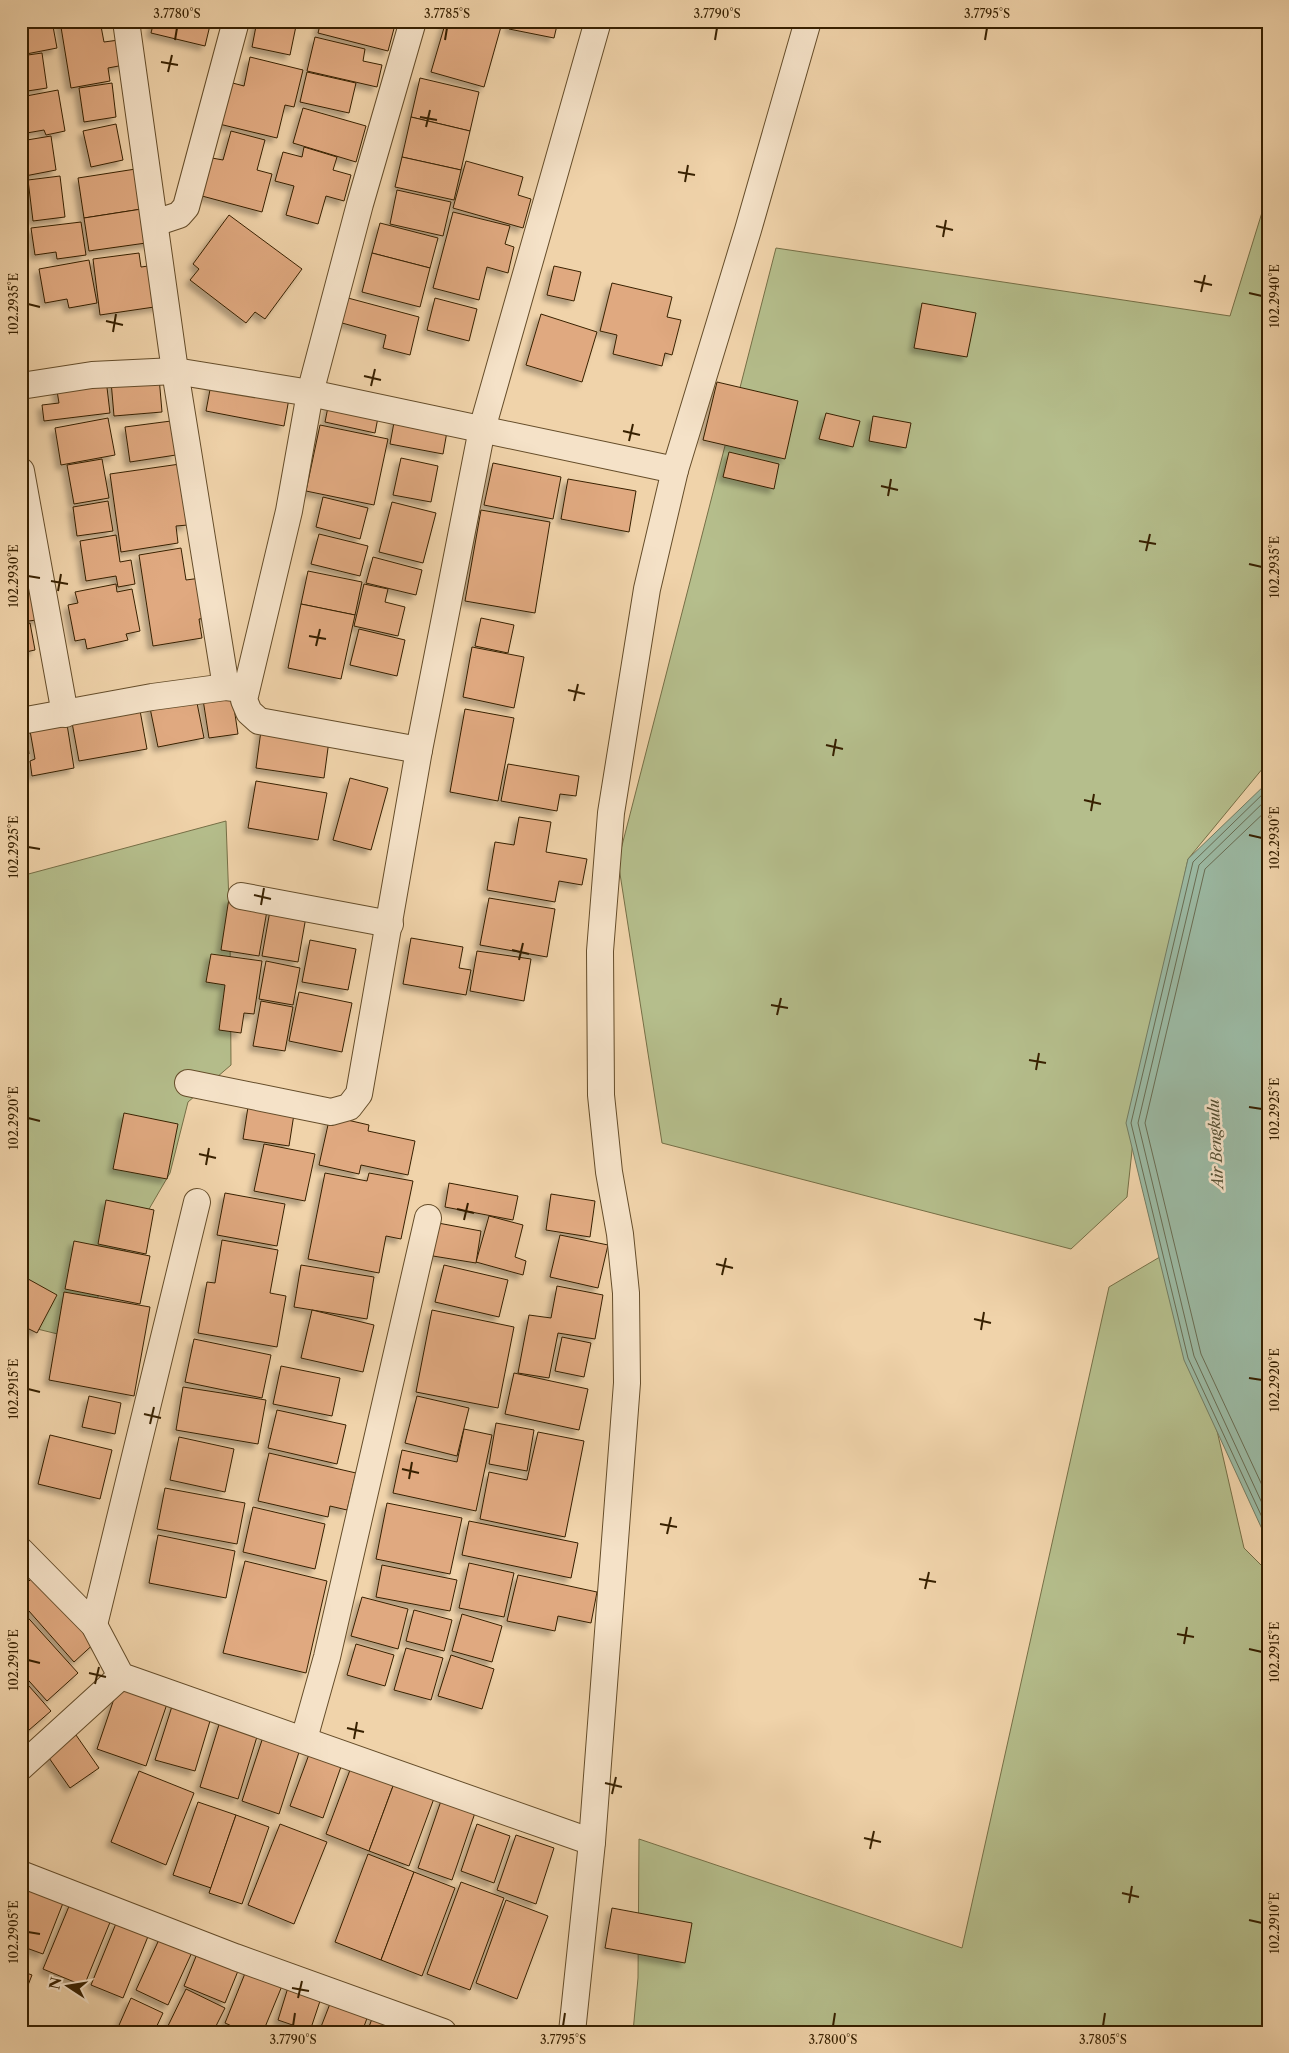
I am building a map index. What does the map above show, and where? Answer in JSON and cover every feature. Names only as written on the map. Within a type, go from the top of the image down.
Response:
[{"type":"street","points":[[126,21],[175,371],[236,688],[244,700],[248,712],[259,721],[419,750]]},
{"type":"street","points":[[155,223],[179,215],[186,207],[236,21]]},
{"type":"street","points":[[236,688],[289,511],[310,393],[360,204],[413,21]]},
{"type":"street","points":[[188,1083],[331,1112],[349,1107],[359,1094],[419,750],[482,429],[598,21]]},
{"type":"street","points":[[572,2032],[592,1842],[627,1383],[626,1293],[620,1234],[609,1172],[601,1095],[600,951],[611,813],[647,589],[674,470],[748,230],[808,21]]},
{"type":"street","points":[[21,386],[92,375],[175,371],[310,393],[674,470]]},
{"type":"street","points":[[21,471],[65,714]]},
{"type":"street","points":[[21,721],[152,697],[236,688]]},
{"type":"street","points":[[241,896],[390,924]]},
{"type":"street","points":[[94,1625],[197,1202]]},
{"type":"street","points":[[304,1739],[327,1657],[428,1218]]},
{"type":"street","points":[[21,1552],[94,1625],[121,1676],[592,1842]]},
{"type":"street","points":[[21,1766],[121,1676]]},
{"type":"street","points":[[21,1874],[235,1957],[443,2032]]},
{"type":"shaded area","points":[[1268,193],[1268,762],[1188,859],[1138,1095],[1127,1197],[1071,1249],[662,1143],[618,861],[776,248],[1230,316]]},
{"type":"shaded area","points":[[226,821],[230,931],[231,1065],[188,1102],[170,1173],[74,1338],[21,1325],[21,876]]},
{"type":"shaded area","points":[[1175,1248],[1244,1548],[1268,1572],[1268,2032],[633,2032],[638,1978],[639,1839],[962,1948],[1109,1287]]},
{"type":"water","name":"Air Bengkulu","points":[[1268,782],[1268,1542],[1184,1360],[1126,1123],[1188,859]]},
{"type":"building","points":[[21,21],[52,21],[57,48],[21,55]]},
{"type":"building","points":[[60,21],[100,21],[104,42],[119,40],[124,65],[108,68],[110,81],[71,88]]},
{"type":"building","points":[[154,21],[211,21],[205,46],[151,33]]},
{"type":"building","points":[[257,21],[273,21],[296,26],[290,55],[252,47]]},
{"type":"building","points":[[321,21],[396,21],[388,51],[318,33]]},
{"type":"building","points":[[446,21],[494,21],[502,23],[484,87],[431,72]]},
{"type":"building","points":[[511,21],[558,21],[554,38],[509,29]]},
{"type":"building","points":[[315,37],[365,49],[363,61],[382,65],[377,87],[307,71]]},
{"type":"building","points":[[42,53],[47,88],[21,92],[21,56]]},
{"type":"building","points":[[250,57],[303,70],[294,107],[285,105],[277,138],[215,123],[225,81],[244,86]]},
{"type":"building","points":[[307,72],[356,83],[349,113],[300,102]]},
{"type":"building","points":[[420,78],[479,92],[470,131],[411,117]]},
{"type":"building","points":[[112,83],[116,117],[84,122],[79,88]]},
{"type":"building","points":[[58,90],[65,131],[46,135],[44,130],[21,134],[21,97]]},
{"type":"building","points":[[303,108],[366,126],[356,162],[293,143]]},
{"type":"building","points":[[411,117],[470,131],[461,170],[402,157]]},
{"type":"building","points":[[116,124],[123,160],[91,167],[83,131]]},
{"type":"building","points":[[231,131],[265,140],[257,170],[272,174],[262,212],[202,196],[212,158],[223,160]]},
{"type":"building","points":[[51,136],[56,170],[25,176],[21,141]]},
{"type":"building","points":[[304,147],[337,157],[333,170],[351,175],[344,201],[326,196],[318,224],[286,215],[294,186],[275,181],[283,152],[302,157]]},
{"type":"building","points":[[402,157],[461,170],[454,200],[395,187]]},
{"type":"building","points":[[466,161],[523,177],[518,195],[531,199],[523,228],[453,208]]},
{"type":"building","points":[[142,168],[148,208],[84,218],[78,178]]},
{"type":"building","points":[[60,176],[65,217],[33,221],[28,180]]},
{"type":"building","points":[[397,190],[451,202],[443,236],[390,224]]},
{"type":"building","points":[[148,208],[153,242],[89,251],[84,218]]},
{"type":"building","points":[[453,212],[510,226],[505,244],[514,247],[508,273],[487,267],[479,300],[433,288]]},
{"type":"building","points":[[229,215],[302,269],[265,319],[255,312],[246,323],[190,280],[199,269],[193,264]]},
{"type":"building","points":[[81,222],[86,255],[57,259],[56,252],[35,255],[31,228]]},
{"type":"building","points":[[380,223],[438,238],[430,268],[372,253]]},
{"type":"building","points":[[139,253],[141,267],[156,265],[161,306],[100,315],[93,259]]},
{"type":"building","points":[[372,253],[430,268],[420,307],[362,292]]},
{"type":"building","points":[[89,260],[97,303],[69,308],[67,299],[45,303],[39,269]]},
{"type":"building","points":[[554,266],[581,272],[574,301],[547,295]]},
{"type":"building","points":[[612,283],[672,297],[667,317],[681,320],[672,355],[665,353],[662,366],[613,354],[617,335],[600,331]]},
{"type":"building","points":[[348,298],[419,317],[410,355],[383,348],[386,335],[342,323]]},
{"type":"building","points":[[435,298],[477,309],[469,341],[427,330]]},
{"type":"building","points":[[922,303],[976,313],[967,357],[914,348]]},
{"type":"building","points":[[541,314],[597,332],[582,382],[526,365]]},
{"type":"building","points":[[159,377],[162,412],[114,416],[111,381]]},
{"type":"building","points":[[106,379],[110,413],[44,421],[42,405],[59,403],[56,385]]},
{"type":"building","points":[[212,379],[290,393],[284,426],[206,411]]},
{"type":"building","points":[[717,382],[798,401],[785,459],[703,440]]},
{"type":"building","points":[[329,402],[379,412],[375,433],[325,422]]},
{"type":"building","points":[[826,413],[860,421],[853,447],[819,439]]},
{"type":"building","points":[[873,416],[911,423],[906,448],[869,441]]},
{"type":"building","points":[[395,417],[448,426],[443,454],[390,444]]},
{"type":"building","points":[[108,418],[115,455],[61,465],[55,428]]},
{"type":"building","points":[[171,421],[176,455],[130,462],[125,427]]},
{"type":"building","points":[[320,425],[388,439],[374,505],[306,491]]},
{"type":"building","points":[[729,452],[779,464],[774,489],[723,477]]},
{"type":"building","points":[[401,458],[438,466],[431,502],[393,495]]},
{"type":"building","points":[[102,459],[109,498],[74,504],[67,465]]},
{"type":"building","points":[[493,463],[561,477],[553,519],[484,505]]},
{"type":"building","points":[[180,464],[188,525],[176,526],[178,543],[121,552],[110,474]]},
{"type":"building","points":[[568,479],[636,491],[629,532],[561,519]]},
{"type":"building","points":[[323,497],[368,508],[360,539],[316,527]]},
{"type":"building","points":[[108,501],[113,531],[77,536],[73,507]]},
{"type":"building","points":[[392,502],[436,513],[423,563],[379,552]]},
{"type":"building","points":[[481,510],[550,522],[535,613],[465,601]]},
{"type":"building","points":[[319,534],[368,546],[360,576],[311,564]]},
{"type":"building","points":[[116,535],[120,562],[131,560],[135,584],[118,587],[116,576],[86,581],[80,541]]},
{"type":"building","points":[[181,548],[186,580],[201,578],[207,618],[199,619],[202,638],[153,646],[139,555]]},
{"type":"building","points":[[373,557],[422,570],[416,595],[366,583]]},
{"type":"building","points":[[21,571],[22,575],[39,573],[44,619],[21,622]]},
{"type":"building","points":[[308,571],[362,582],[355,615],[301,604]]},
{"type":"building","points":[[116,584],[117,592],[132,589],[140,631],[126,634],[128,640],[87,649],[85,639],[75,641],[68,605],[78,603],[75,592]]},
{"type":"building","points":[[364,584],[388,589],[385,602],[405,607],[398,636],[354,626]]},
{"type":"building","points":[[301,604],[355,615],[341,679],[288,668]]},
{"type":"building","points":[[481,618],[514,625],[508,653],[475,646]]},
{"type":"building","points":[[30,623],[35,650],[21,653],[21,625]]},
{"type":"building","points":[[359,629],[405,640],[397,676],[350,665]]},
{"type":"building","points":[[472,647],[524,657],[514,708],[463,697]]},
{"type":"building","points":[[231,688],[238,734],[209,738],[202,693]]},
{"type":"building","points":[[195,693],[204,738],[158,747],[149,703]]},
{"type":"building","points":[[139,705],[147,749],[79,761],[71,717]]},
{"type":"building","points":[[465,709],[514,718],[498,801],[450,792]]},
{"type":"building","points":[[66,718],[74,768],[32,776],[30,761],[35,759],[29,725]]},
{"type":"building","points":[[262,723],[330,733],[324,778],[256,768]]},
{"type":"building","points":[[21,729],[26,729],[29,754],[21,755]]},
{"type":"building","points":[[26,761],[28,777],[21,778],[21,762]]},
{"type":"building","points":[[508,764],[579,776],[576,796],[560,794],[557,811],[501,801]]},
{"type":"building","points":[[350,778],[388,788],[371,850],[333,840]]},
{"type":"building","points":[[256,781],[327,793],[318,840],[248,828]]},
{"type":"building","points":[[519,817],[551,822],[546,852],[587,859],[582,885],[559,881],[555,902],[487,890],[495,842],[514,845]]},
{"type":"building","points":[[229,898],[268,905],[259,956],[221,950]]},
{"type":"building","points":[[489,898],[555,909],[547,957],[480,945]]},
{"type":"building","points":[[271,905],[307,911],[298,962],[262,956]]},
{"type":"building","points":[[411,938],[463,947],[459,968],[471,970],[466,995],[403,984]]},
{"type":"building","points":[[310,940],[356,949],[348,990],[302,982]]},
{"type":"building","points":[[477,951],[531,959],[524,1001],[470,991]]},
{"type":"building","points":[[211,954],[262,961],[254,1014],[244,1013],[241,1033],[219,1030],[225,985],[206,982]]},
{"type":"building","points":[[266,961],[300,968],[293,1005],[259,999]]},
{"type":"building","points":[[299,992],[352,1003],[342,1052],[289,1041]]},
{"type":"building","points":[[261,1001],[293,1007],[285,1051],[253,1046]]},
{"type":"building","points":[[248,1107],[294,1114],[289,1146],[243,1139]]},
{"type":"building","points":[[124,1113],[178,1124],[167,1179],[113,1169]]},
{"type":"building","points":[[330,1116],[369,1125],[368,1131],[415,1141],[408,1175],[361,1165],[359,1174],[319,1165]]},
{"type":"building","points":[[264,1144],[315,1154],[305,1201],[254,1191]]},
{"type":"building","points":[[325,1173],[367,1181],[369,1173],[413,1181],[401,1239],[386,1236],[379,1273],[308,1259]]},
{"type":"building","points":[[449,1183],[518,1196],[513,1220],[445,1207]]},
{"type":"building","points":[[225,1193],[285,1204],[277,1246],[217,1235]]},
{"type":"building","points":[[551,1194],[595,1201],[590,1237],[546,1230]]},
{"type":"building","points":[[106,1200],[154,1210],[146,1254],[98,1244]]},
{"type":"building","points":[[489,1216],[523,1225],[515,1257],[526,1261],[523,1275],[476,1262]]},
{"type":"building","points":[[438,1223],[481,1231],[476,1263],[433,1256]]},
{"type":"building","points":[[560,1235],[608,1245],[598,1288],[550,1277]]},
{"type":"building","points":[[222,1240],[278,1250],[270,1293],[286,1296],[277,1347],[198,1333],[207,1282],[215,1283]]},
{"type":"building","points":[[74,1241],[150,1256],[140,1304],[65,1289]]},
{"type":"building","points":[[301,1265],[374,1277],[367,1319],[294,1307]]},
{"type":"building","points":[[444,1265],[508,1280],[499,1317],[435,1302]]},
{"type":"building","points":[[21,1275],[57,1295],[37,1333],[21,1325]]},
{"type":"building","points":[[557,1286],[603,1295],[595,1339],[558,1333],[549,1378],[518,1373],[529,1315],[551,1318]]},
{"type":"building","points":[[64,1292],[150,1307],[134,1396],[49,1380]]},
{"type":"building","points":[[312,1310],[374,1325],[363,1372],[301,1358]]},
{"type":"building","points":[[432,1310],[514,1327],[498,1408],[416,1392]]},
{"type":"building","points":[[562,1337],[591,1343],[584,1377],[555,1371]]},
{"type":"building","points":[[194,1339],[271,1355],[262,1398],[185,1382]]},
{"type":"building","points":[[281,1366],[340,1378],[332,1416],[273,1404]]},
{"type":"building","points":[[514,1373],[588,1389],[579,1430],[505,1414]]},
{"type":"building","points":[[183,1387],[266,1400],[258,1444],[176,1430]]},
{"type":"building","points":[[89,1396],[121,1403],[115,1434],[82,1427]]},
{"type":"building","points":[[417,1396],[469,1408],[457,1456],[405,1443]]},
{"type":"building","points":[[277,1410],[346,1425],[337,1464],[268,1448]]},
{"type":"building","points":[[496,1423],[534,1430],[527,1471],[489,1464]]},
{"type":"building","points":[[464,1429],[492,1435],[476,1511],[393,1493],[402,1450],[457,1462]]},
{"type":"building","points":[[538,1432],[584,1441],[565,1537],[480,1519],[489,1472],[527,1480]]},
{"type":"building","points":[[50,1435],[112,1450],[100,1499],[38,1484]]},
{"type":"building","points":[[179,1437],[234,1449],[225,1492],[170,1480]]},
{"type":"building","points":[[269,1453],[356,1473],[347,1510],[330,1506],[328,1517],[258,1501]]},
{"type":"building","points":[[165,1488],[245,1503],[237,1544],[157,1529]]},
{"type":"building","points":[[387,1503],[462,1518],[450,1574],[376,1559]]},
{"type":"building","points":[[253,1507],[325,1524],[315,1569],[243,1552]]},
{"type":"building","points":[[469,1521],[578,1543],[571,1578],[462,1555]]},
{"type":"building","points":[[158,1535],[235,1551],[226,1598],[149,1583]]},
{"type":"building","points":[[245,1561],[327,1581],[306,1673],[223,1653]]},
{"type":"building","points":[[469,1563],[514,1573],[504,1617],[459,1608]]},
{"type":"building","points":[[382,1565],[457,1580],[450,1611],[376,1597]]},
{"type":"building","points":[[38,1573],[98,1640],[74,1662],[21,1602],[21,1588]]},
{"type":"building","points":[[518,1575],[597,1592],[591,1623],[558,1616],[555,1631],[507,1621]]},
{"type":"building","points":[[362,1597],[408,1609],[398,1649],[351,1636]]},
{"type":"building","points":[[21,1610],[78,1673],[47,1701],[21,1672]]},
{"type":"building","points":[[414,1610],[452,1620],[444,1651],[406,1641]]},
{"type":"building","points":[[462,1614],[502,1626],[492,1662],[452,1651]]},
{"type":"building","points":[[356,1644],[394,1655],[385,1686],[347,1675]]},
{"type":"building","points":[[406,1648],[443,1658],[431,1700],[394,1690]]},
{"type":"building","points":[[451,1655],[494,1669],[482,1709],[438,1696]]},
{"type":"building","points":[[21,1677],[51,1711],[21,1737]]},
{"type":"building","points":[[120,1681],[169,1698],[146,1766],[97,1749]]},
{"type":"building","points":[[174,1700],[213,1711],[195,1771],[155,1760]]},
{"type":"building","points":[[221,1718],[259,1730],[238,1799],[200,1787]]},
{"type":"building","points":[[265,1731],[302,1743],[279,1814],[242,1801]]},
{"type":"building","points":[[76,1735],[99,1768],[70,1788],[47,1755]]},
{"type":"building","points":[[311,1749],[343,1761],[323,1818],[290,1806]]},
{"type":"building","points":[[353,1762],[396,1778],[369,1851],[326,1834]]},
{"type":"building","points":[[139,1771],[194,1793],[166,1865],[111,1842]]},
{"type":"building","points":[[396,1778],[436,1793],[409,1866],[369,1851]]},
{"type":"building","points":[[443,1795],[477,1807],[452,1880],[418,1868]]},
{"type":"building","points":[[198,1802],[236,1815],[211,1888],[173,1875]]},
{"type":"building","points":[[236,1815],[269,1827],[242,1904],[209,1893]]},
{"type":"building","points":[[280,1824],[327,1842],[294,1924],[248,1905]]},
{"type":"building","points":[[477,1824],[510,1836],[494,1883],[461,1871]]},
{"type":"building","points":[[516,1835],[554,1848],[536,1904],[497,1890]]},
{"type":"building","points":[[368,1854],[414,1872],[381,1960],[335,1942]]},
{"type":"building","points":[[414,1872],[455,1888],[422,1976],[381,1960]]},
{"type":"building","points":[[21,1881],[65,1898],[43,1954],[21,1946]]},
{"type":"building","points":[[461,1882],[504,1898],[470,1990],[427,1974]]},
{"type":"building","points":[[72,1899],[113,1915],[84,1986],[43,1969]]},
{"type":"building","points":[[506,1900],[548,1916],[517,1999],[476,1983]]},
{"type":"building","points":[[612,1908],[692,1923],[685,1963],[605,1948]]},
{"type":"building","points":[[117,1921],[149,1934],[123,1998],[91,1985]]},
{"type":"building","points":[[162,1933],[194,1948],[168,2005],[136,1990]]},
{"type":"building","points":[[199,1949],[240,1966],[225,2003],[184,1986]]},
{"type":"building","points":[[248,1966],[284,1981],[263,2032],[245,2032],[225,2023]]},
{"type":"building","points":[[21,1971],[32,1975],[21,2003]]},
{"type":"building","points":[[290,1981],[323,1992],[310,2031],[278,2020]]},
{"type":"building","points":[[186,1989],[225,2008],[213,2032],[166,2030]]},
{"type":"building","points":[[333,1996],[370,2010],[362,2032],[319,2032]]},
{"type":"building","points":[[131,1998],[163,2013],[154,2032],[116,2032]]},
{"type":"building","points":[[375,2011],[414,2032],[367,2032]]},
{"type":"building","points":[[224,2028],[234,2032],[222,2032]]}]
